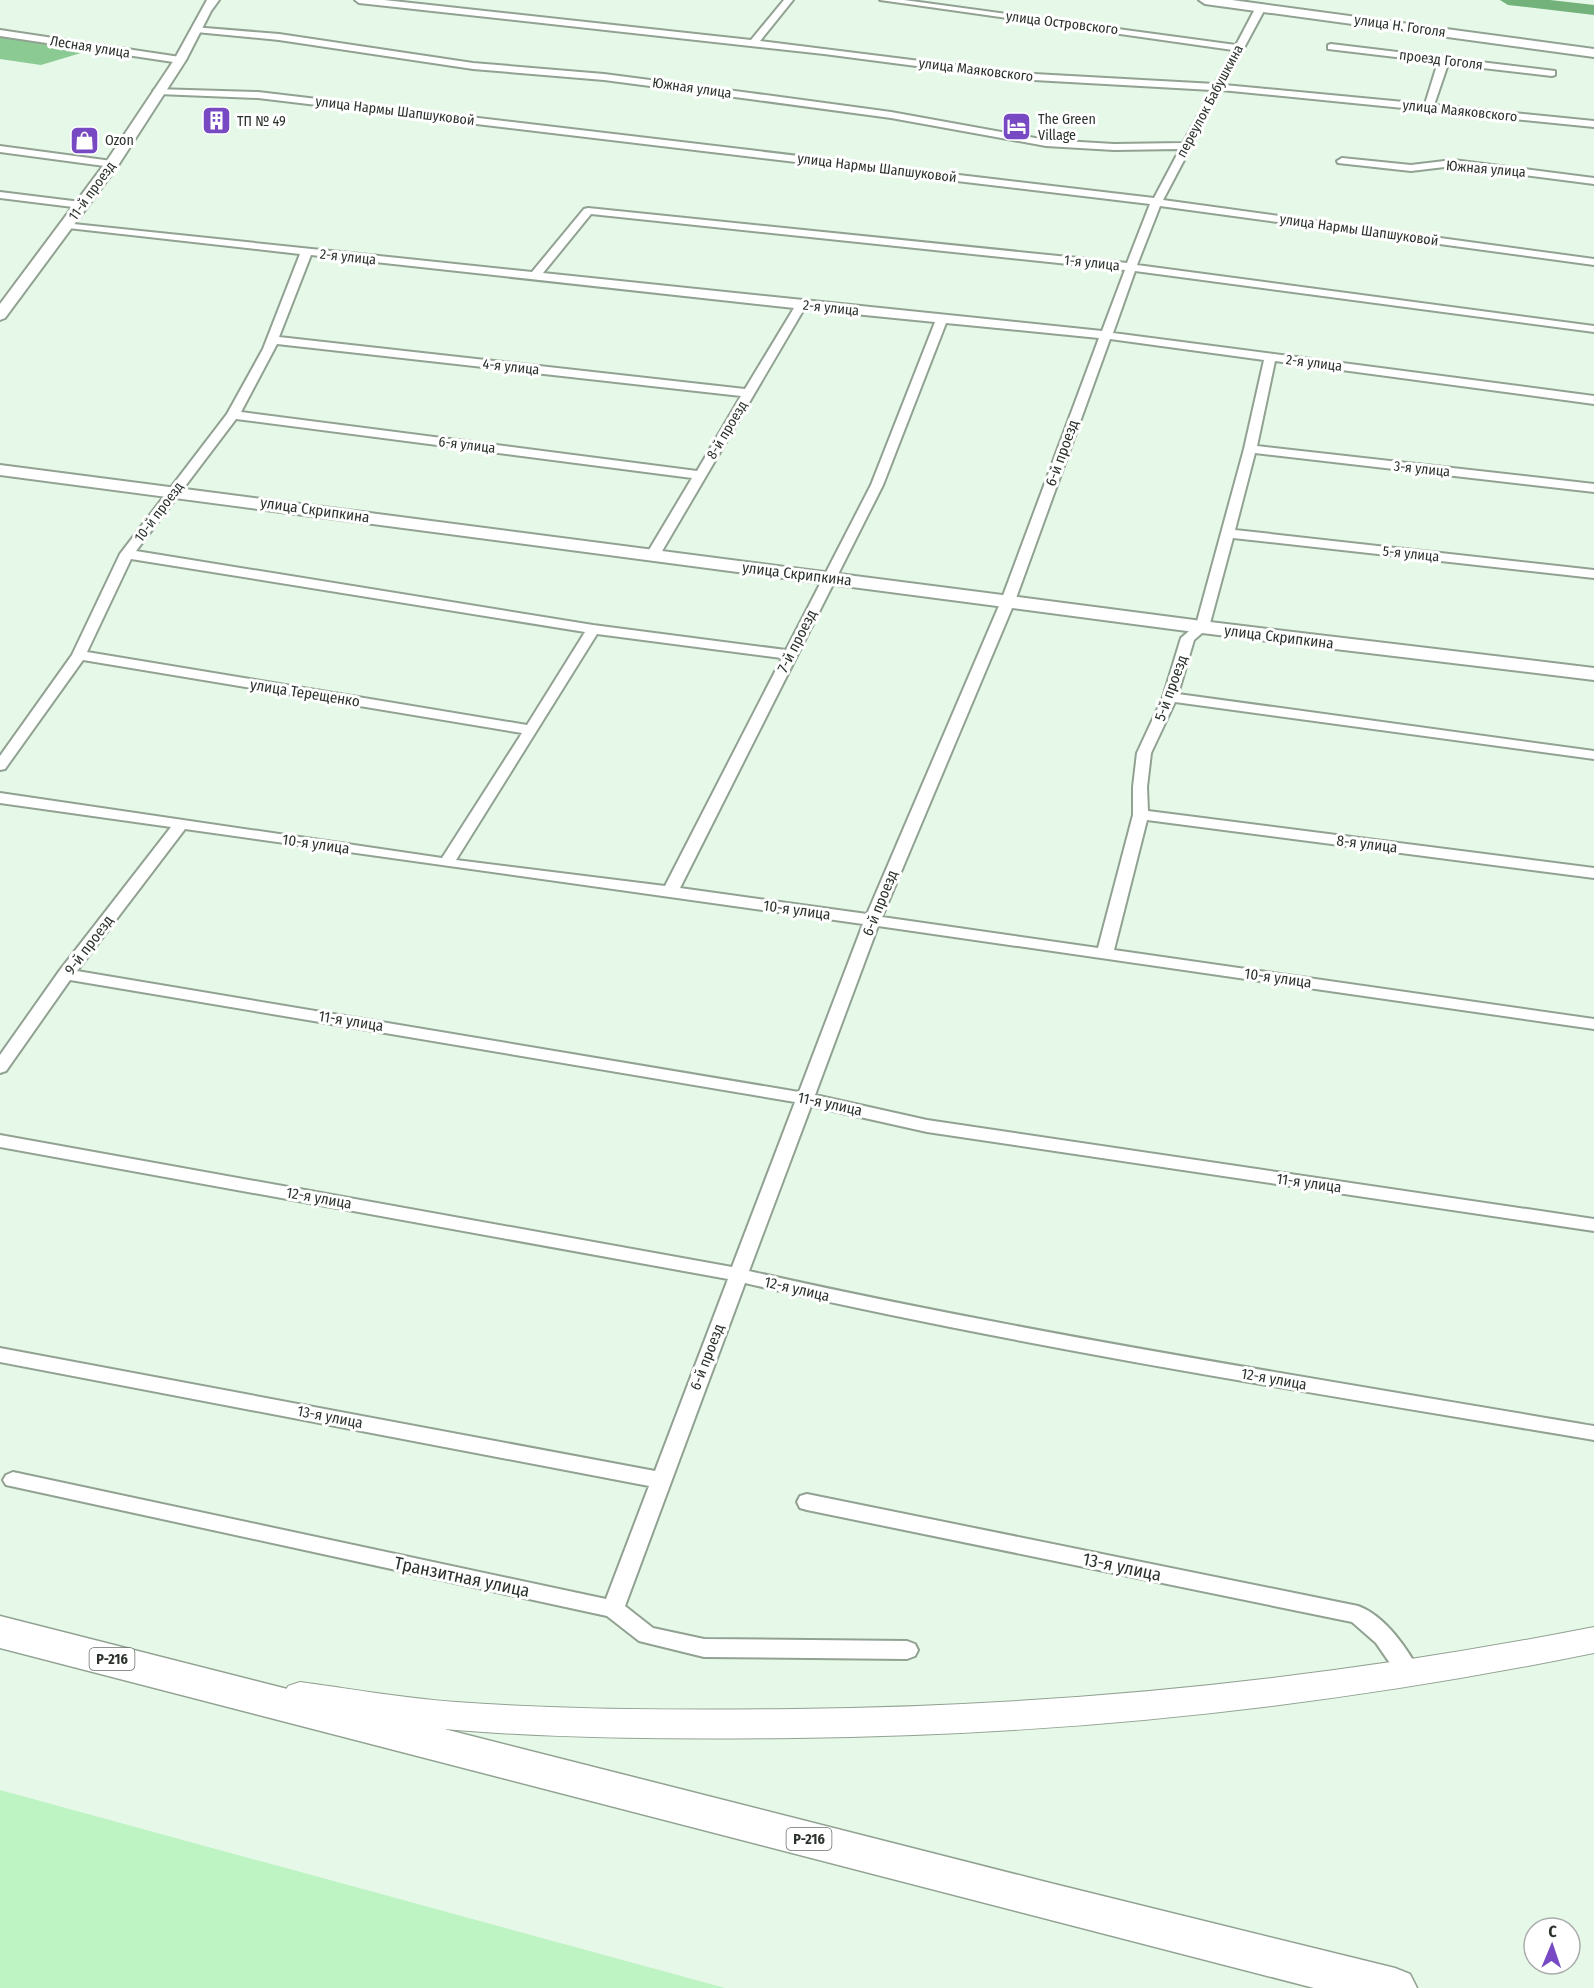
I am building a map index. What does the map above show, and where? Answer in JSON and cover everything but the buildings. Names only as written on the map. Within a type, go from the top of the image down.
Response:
[{"type":"highway","name":"Р-216","points":[[0,1632],[224,1687],[1102,1916],[1395,1988]]},
{"type":"main road","points":[[224,1687],[454,1716],[642,1724],[882,1724],[1056,1716],[1411,1676],[1594,1640]]},
{"type":"street","name":"11-й проезд","points":[[0,315],[112,164],[180,60],[213,0]]},
{"type":"street","name":"улица Маяковского","points":[[359,0],[752,45],[835,52],[1039,78],[1218,87],[1336,101],[1429,107],[1594,124]]},
{"type":"street","points":[[752,45],[789,0]]},
{"type":"street","name":"улица Островского","points":[[884,0],[1239,48]]},
{"type":"street","name":"улица Н. Гоголя","points":[[1206,0],[1262,3],[1594,53]]},
{"type":"street","name":"переулок Бабушкина","points":[[1157,202],[1262,3]]},
{"type":"street","name":"Южная улица","points":[[196,28],[279,37],[462,64],[604,76],[739,94],[891,115],[1046,143],[1114,147],[1186,146]]},
{"type":"street","name":"Лесная улица","points":[[0,33],[180,60]]},
{"type":"street","name":"проезд Гоголя","points":[[1331,47],[1552,73]]},
{"type":"street","points":[[1429,107],[1444,60]]},
{"type":"street","name":"улица Нармы Шапшуковой","points":[[158,91],[258,95],[1157,202],[1594,262]]},
{"type":"street","points":[[0,150],[112,164]]},
{"type":"street","name":"Южная улица","points":[[1342,161],[1411,168],[1453,163],[1594,181]]},
{"type":"street","points":[[0,195],[81,205]]},
{"type":"street","name":"6-й проезд","points":[[613,1609],[659,1480],[739,1276],[872,921],[1008,601],[1104,335],[1157,202]]},
{"type":"street","name":"1-я улица","points":[[534,277],[588,211],[1130,267],[1594,329]]},
{"type":"street","name":"2-я улица","points":[[68,225],[306,253],[1104,335],[1594,400]]},
{"type":"street","name":"10-й проезд","points":[[0,766],[79,655],[127,554],[233,415],[273,340],[306,253]]},
{"type":"street","name":"8-й проезд","points":[[653,555],[801,305]]},
{"type":"street","name":"7-й проезд","points":[[670,891],[876,485],[942,319]]},
{"type":"street","name":"4-я улица","points":[[273,340],[749,393]]},
{"type":"street","name":"5-й проезд","points":[[1105,953],[1141,815],[1140,787],[1144,753],[1170,697],[1188,638],[1202,627],[1250,449],[1270,358]]},
{"type":"street","name":"6-я улица","points":[[233,415],[701,475]]},
{"type":"street","name":"3-я улица","points":[[1250,449],[1594,488]]},
{"type":"street","name":"улица Скрипкина","points":[[0,470],[1202,627],[1594,674]]},
{"type":"street","name":"5-я улица","points":[[1227,533],[1594,574]]},
{"type":"street","points":[[127,554],[593,629],[790,655]]},
{"type":"street","points":[[446,863],[530,730],[551,702],[593,629]]},
{"type":"street","name":"улица Терещенко","points":[[79,655],[530,730]]},
{"type":"street","points":[[1170,697],[1594,755]]},
{"type":"street","name":"10-я улица","points":[[0,798],[446,863],[670,891],[1594,1024]]},
{"type":"street","name":"8-я улица","points":[[1141,815],[1594,873]]},
{"type":"street","name":"9-й проезд","points":[[0,1067],[66,974],[181,824]]},
{"type":"street","name":"11-я улица","points":[[66,974],[806,1099],[927,1126],[1594,1225]]},
{"type":"street","name":"12-я улица","points":[[0,1141],[739,1276],[1055,1342],[1594,1433]]},
{"type":"street","name":"13-я улица","points":[[0,1355],[659,1480]]},
{"type":"street","name":"Транзитная улица","points":[[13,1480],[613,1609],[647,1635],[704,1648],[907,1650]]},
{"type":"street","name":"13-я улица","points":[[807,1502],[1358,1615],[1384,1637],[1411,1676]]},
{"type":"green space","points":[[0,36],[91,50],[41,65],[0,59]]},
{"type":"green space","points":[[0,1790],[725,1988],[0,1988]]},
{"type":"waterway","points":[[1508,0],[1594,10]]},
{"type":"place","name":"ТП № 49","points":[[216,121]]},
{"type":"place","name":"The Green Village","points":[[1017,127]]},
{"type":"place","name":"Ozon","points":[[84,140]]}]
